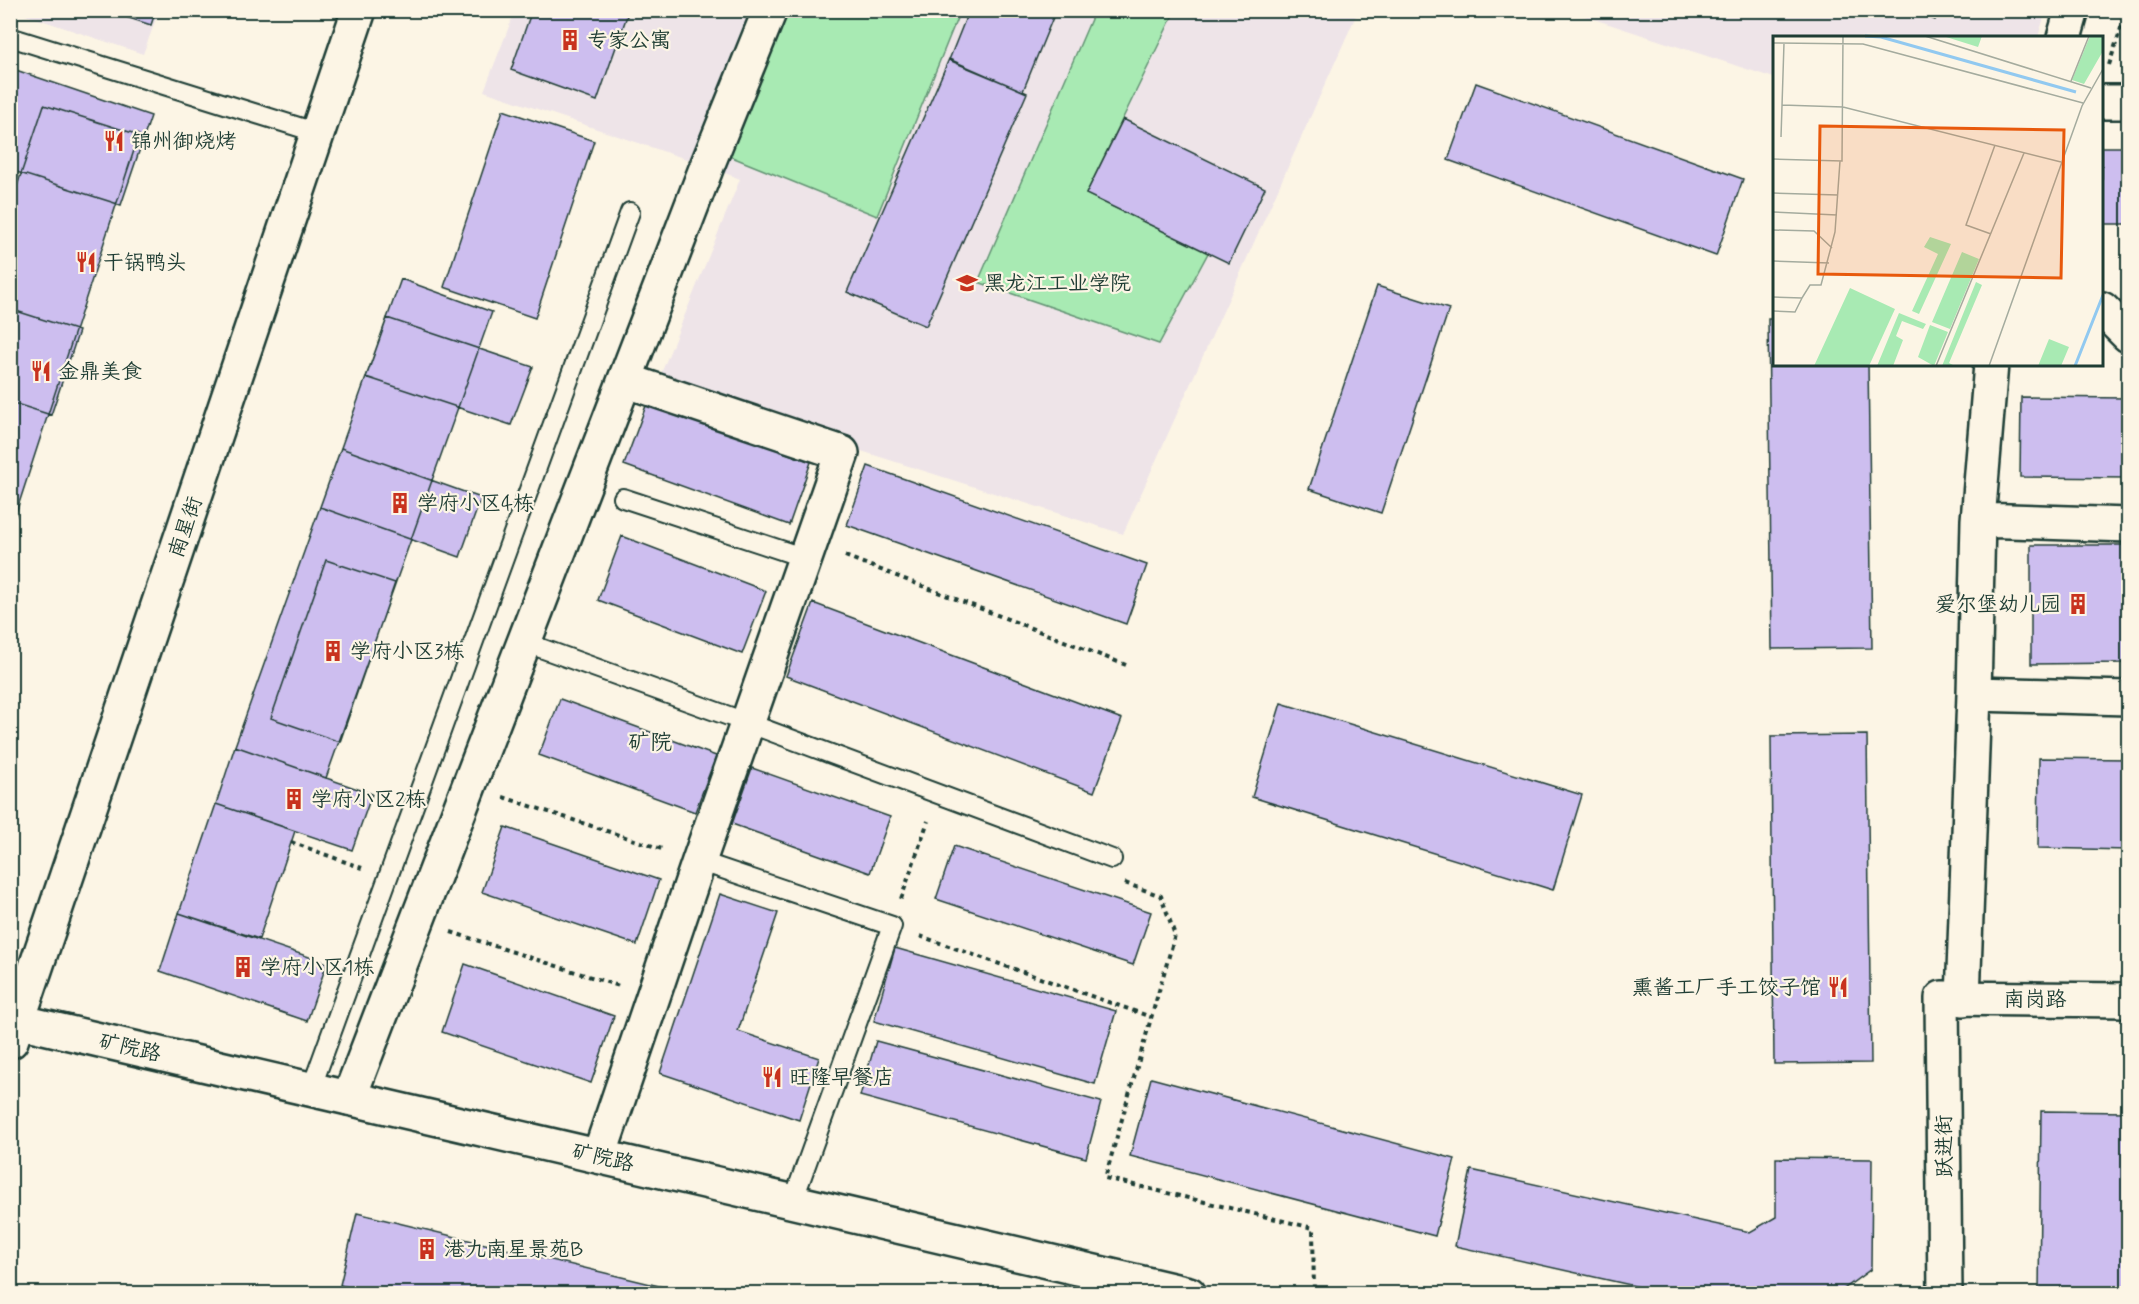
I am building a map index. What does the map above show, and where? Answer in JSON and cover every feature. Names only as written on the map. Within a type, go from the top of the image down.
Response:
[{"type":"street","name":"南星街","points":[[13,1027],[359,10]]},
{"type":"street","points":[[349,1098],[707,166],[770,10]]},
{"type":"street","points":[[2065,36],[2072,10]]},
{"type":"street","points":[[2103,88],[2128,102]]},
{"type":"street","points":[[2103,310],[2128,335]]},
{"type":"street","name":"跃进街","points":[[1945,1293],[1952,998],[1974,694],[1978,520],[1991,366]]},
{"type":"street","points":[[599,1156],[699,861],[842,453],[625,380]]},
{"type":"street","points":[[1978,520],[2128,525]]},
{"type":"street","points":[[1974,694],[2128,698]]},
{"type":"street","name":"南岗路","points":[[1952,998],[2128,1000]]},
{"type":"street","name":"矿院路","points":[[13,1027],[311,1089],[1189,1293]]},
{"type":"lane","points":[[10,38],[318,133]]},
{"type":"lane","points":[[311,1089],[630,212]]},
{"type":"lane","points":[[623,498],[808,550]]},
{"type":"lane","points":[[524,642],[1112,859]]},
{"type":"lane","points":[[699,861],[892,926],[793,1201]]},
{"type":"path","points":[[2103,88],[2123,22],[2128,22]]},
{"type":"path","points":[[808,550],[1126,665]]},
{"type":"path","points":[[937,794],[892,926],[1151,1017]]},
{"type":"path","points":[[518,802],[665,850]]},
{"type":"path","points":[[291,842],[344,862]]},
{"type":"path","points":[[1112,859],[1118,881],[1161,896],[1175,935],[1105,1178],[1313,1228],[1314,1293]]},
{"type":"path","points":[[451,932],[653,997]]},
{"type":"shaded area","points":[[11,10],[159,11],[143,54]]},
{"type":"shaded area","name":"黑龙江工业学院","points":[[515,11],[1358,11],[1123,534],[656,386],[740,179],[484,91]]},
{"type":"shaded area","points":[[1569,11],[2046,11],[2038,36],[1773,36],[1773,78]]},
{"type":"green space","points":[[1095,10],[1175,11],[1086,194],[1208,253],[1159,344],[978,282]]},
{"type":"green space","points":[[780,11],[960,11],[877,216],[722,153]]},
{"type":"building","points":[[104,10],[156,10],[151,25]]},
{"type":"building","name":"专家公寓","points":[[532,10],[629,10],[597,101],[511,70]]},
{"type":"building","points":[[969,10],[1056,10],[1023,91],[949,60]]},
{"type":"building","points":[[1912,10],[1939,10],[1935,20]]},
{"type":"building","points":[[949,59],[1027,93],[926,326],[847,292]]},
{"type":"building","points":[[10,68],[151,116],[121,205],[10,170]]},
{"type":"building","points":[[1476,83],[1743,179],[1716,256],[1448,160]]},
{"type":"building","points":[[44,105],[139,135],[10,531],[10,207]]},
{"type":"building","points":[[503,110],[594,141],[535,318],[444,287]]},
{"type":"building","points":[[1123,119],[1265,188],[1229,263],[1086,194]]},
{"type":"building","points":[[2103,147],[2128,147],[2128,224],[2103,224]]},
{"type":"building","points":[[401,279],[492,312],[326,778],[235,746]]},
{"type":"building","points":[[1377,286],[1449,309],[1381,513],[1309,489]]},
{"type":"building","points":[[10,309],[79,331],[51,415],[10,402]]},
{"type":"building","points":[[387,318],[533,367],[511,425],[366,377]]},
{"type":"building","points":[[1768,319],[1773,319],[1773,366],[1868,366],[1872,648],[1772,649]]},
{"type":"building","points":[[2021,397],[2128,398],[2128,478],[2020,477]]},
{"type":"building","points":[[647,403],[811,462],[789,525],[624,465]]},
{"type":"building","name":"学府小区4栋","points":[[341,448],[481,498],[460,557],[320,507]]},
{"type":"building","points":[[868,466],[1147,565],[1126,624],[847,525]]},
{"type":"building","points":[[622,536],[766,591],[742,654],[598,600]]},
{"type":"building","name":"爱尔堡幼儿园","points":[[2031,545],[2125,545],[2125,663],[2031,664]]},
{"type":"building","name":"学府小区3栋","points":[[326,560],[395,583],[340,742],[271,718]]},
{"type":"building","points":[[813,603],[1122,719],[1094,792],[786,676]]},
{"type":"building","points":[[560,699],[716,756],[695,812],[539,755]]},
{"type":"building","points":[[1281,703],[1582,795],[1553,890],[1252,797]]},
{"type":"building","points":[[1867,735],[1871,1063],[1774,1064],[1771,736]]},
{"type":"building","name":"学府小区2栋","points":[[235,746],[372,794],[352,850],[216,804]]},
{"type":"building","points":[[2039,758],[2128,759],[2128,850],[2038,848]]},
{"type":"building","points":[[752,768],[890,817],[870,873],[732,824]]},
{"type":"building","points":[[216,804],[295,831],[259,939],[179,913]]},
{"type":"building","points":[[505,827],[659,880],[637,945],[482,892]]},
{"type":"building","points":[[954,846],[1151,912],[1133,965],[936,899]]},
{"type":"building","points":[[720,894],[778,913],[738,1031],[819,1058],[799,1120],[660,1073]]},
{"type":"building","name":"学府小区1栋","points":[[179,913],[327,963],[307,1021],[160,971]]},
{"type":"building","points":[[895,948],[1116,1011],[1095,1084],[874,1021]]},
{"type":"building","points":[[465,964],[614,1016],[591,1083],[442,1032]]},
{"type":"building","points":[[876,1041],[1101,1102],[1086,1158],[860,1096]]},
{"type":"building","points":[[1151,1078],[1455,1159],[1435,1236],[1130,1156]]},
{"type":"building","points":[[2041,1111],[2128,1112],[2128,1294],[2039,1294]]},
{"type":"building","points":[[1776,1158],[1872,1159],[1871,1269],[1837,1294],[1671,1294],[1455,1246],[1471,1170],[1750,1232],[1776,1217]]},
{"type":"building","name":"港九南星景苑B","points":[[357,1213],[692,1294],[377,1294],[340,1285]]},
{"type":"place","name":"专家公寓","points":[[570,40]]},
{"type":"place","name":"锦州御烧烤","points":[[114,141]]},
{"type":"place","name":"干锅鸭头","points":[[86,262]]},
{"type":"place","name":"黑龙江工业学院","points":[[967,283]]},
{"type":"place","name":"金鼎美食","points":[[41,371]]},
{"type":"place","name":"学府小区4栋","points":[[400,503]]},
{"type":"place","name":"爱尔堡幼儿园","points":[[2078,604]]},
{"type":"place","name":"学府小区3栋","points":[[333,651]]},
{"type":"place","name":"学府小区2栋","points":[[294,799]]},
{"type":"place","name":"学府小区1栋","points":[[243,967]]},
{"type":"place","name":"熏酱工厂手工饺子馆","points":[[1838,987]]},
{"type":"place","name":"旺隆早餐店","points":[[772,1077]]},
{"type":"place","name":"港九南星景苑B","points":[[427,1249]]},
{"type":"district","name":"矿院","points":[[650,741]]}]
